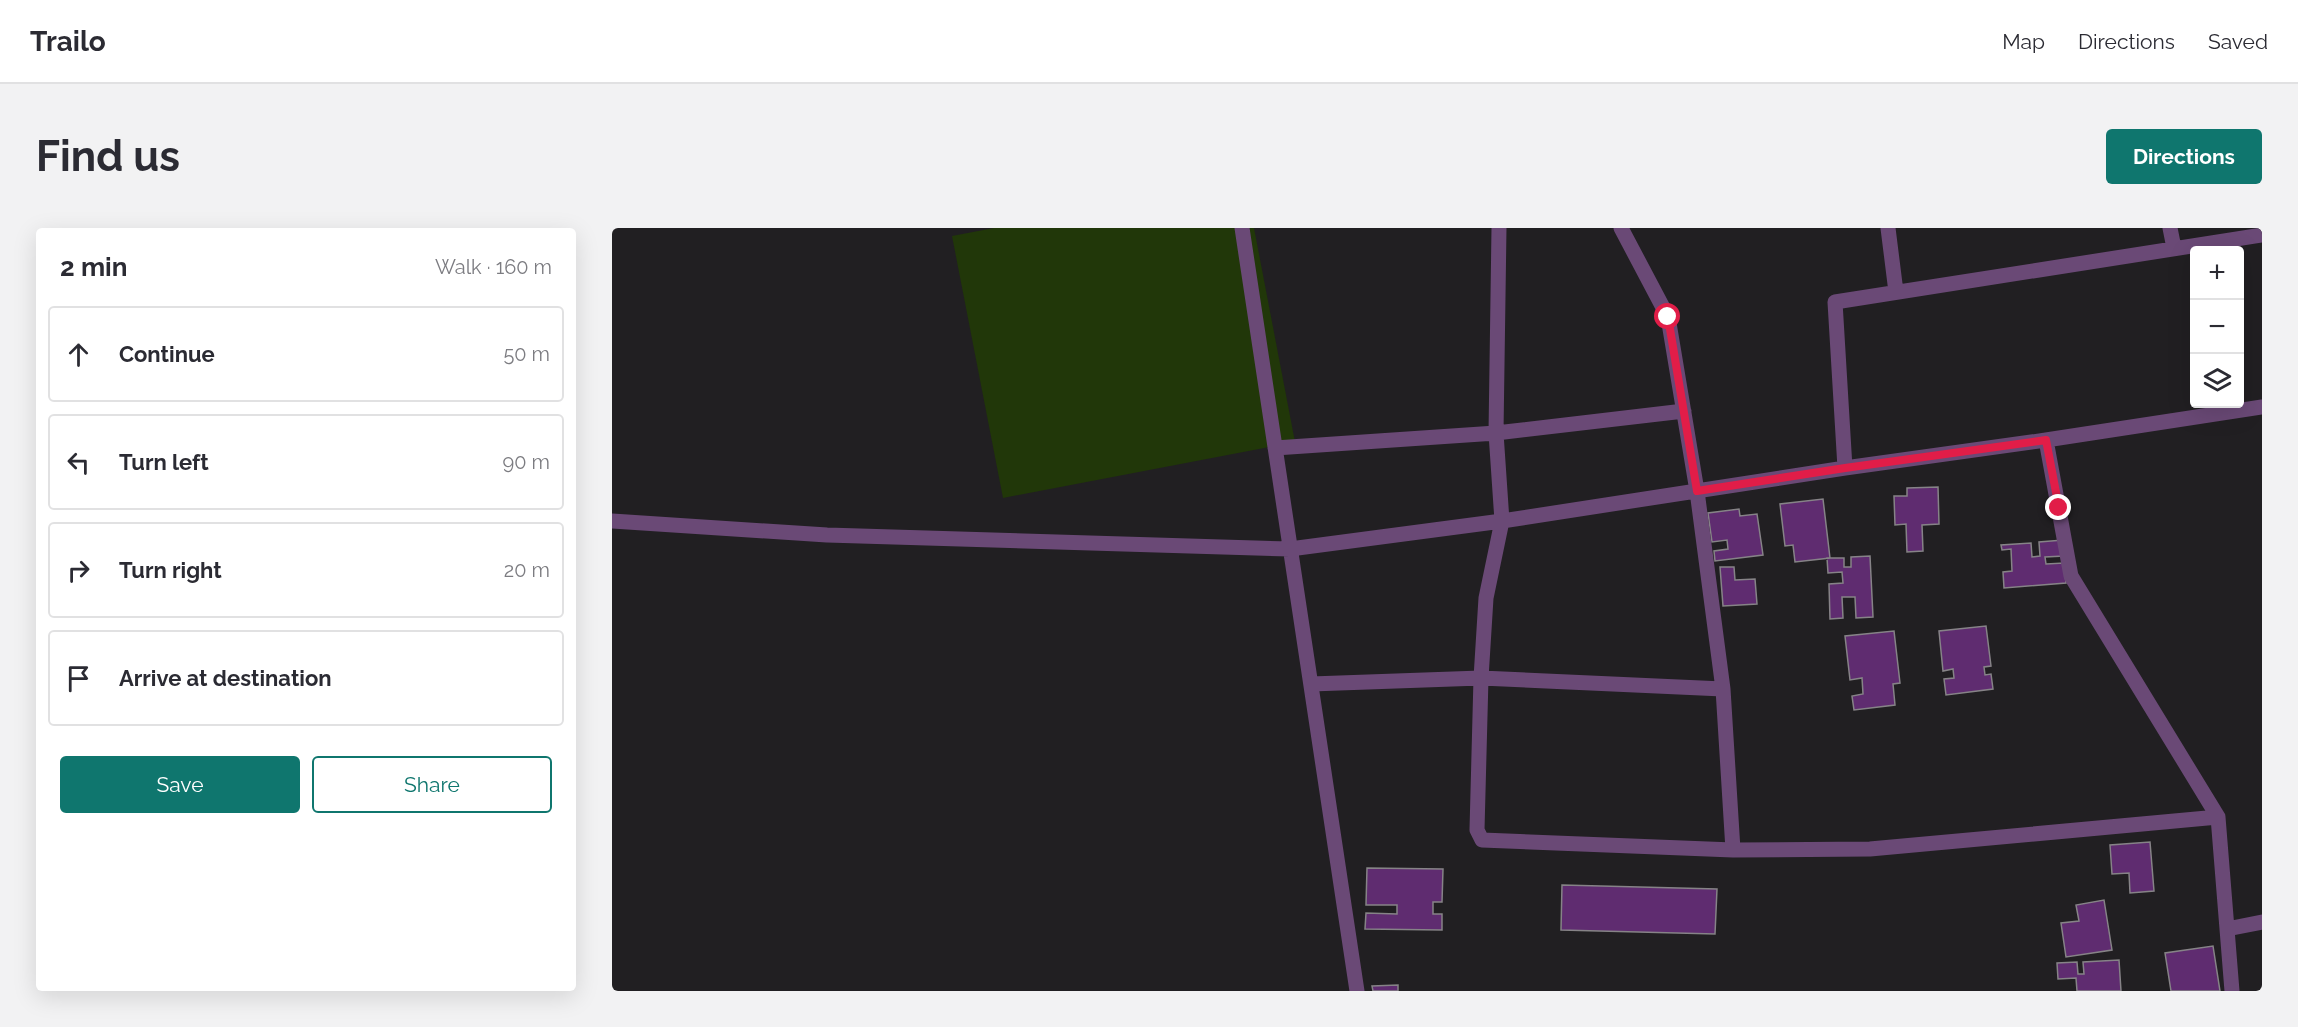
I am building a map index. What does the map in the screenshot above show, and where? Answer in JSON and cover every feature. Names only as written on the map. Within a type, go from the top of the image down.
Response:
[{"type":"street","points":[[1242,228],[1357,991]]},
{"type":"street","points":[[1498,228],[1496,433],[1502,521],[1486,598],[1481,678],[1477,830],[1482,840],[1733,850],[1870,849],[2218,817]]},
{"type":"street","points":[[1621,228],[1668,317],[1697,491],[1723,689],[1733,850]]},
{"type":"street","points":[[1888,228],[1896,292]]},
{"type":"street","points":[[2170,228],[2175,249]]},
{"type":"street","points":[[1845,468],[1835,302],[2262,235]]},
{"type":"street","points":[[612,521],[827,535],[1290,549],[1502,521],[2262,407]]},
{"type":"street","points":[[1275,448],[1496,433],[1684,411]]},
{"type":"street","points":[[2046,440],[2071,576],[2218,817],[2232,991]]},
{"type":"street","points":[[1311,684],[1481,678],[1723,689]]},
{"type":"street","points":[[2227,929],[2262,922]]},
{"type":"green space","points":[[994,228],[1254,228],[1295,442],[1003,498],[952,236]]},
{"type":"building","points":[[1938,487],[1939,524],[1922,525],[1923,551],[1907,552],[1906,524],[1895,525],[1894,496],[1907,496],[1907,488]]},
{"type":"building","points":[[1823,499],[1830,558],[1795,562],[1793,545],[1785,546],[1780,504]]},
{"type":"building","points":[[1739,509],[1740,516],[1757,514],[1763,555],[1715,561],[1714,551],[1728,549],[1727,540],[1712,542],[1708,513]]},
{"type":"building","points":[[2063,540],[2064,556],[2045,557],[2046,564],[2064,563],[2066,583],[2004,588],[2003,572],[2012,571],[2011,549],[2002,550],[2001,545],[2031,543],[2032,557],[2040,556],[2039,542]]},
{"type":"building","points":[[1870,556],[1873,617],[1856,618],[1855,597],[1842,597],[1843,618],[1830,619],[1829,584],[1843,583],[1842,572],[1828,573],[1827,558],[1844,558],[1844,567],[1851,567],[1851,557]]},
{"type":"building","points":[[1720,567],[1734,567],[1735,580],[1755,579],[1757,604],[1723,606]]},
{"type":"building","points":[[1986,626],[1991,666],[1984,667],[1985,675],[1991,674],[1993,689],[1946,695],[1944,679],[1954,678],[1953,669],[1943,671],[1939,631]]},
{"type":"building","points":[[1894,631],[1900,683],[1893,684],[1895,705],[1854,710],[1852,696],[1863,694],[1862,678],[1850,680],[1845,636]]},
{"type":"building","points":[[2150,842],[2154,891],[2130,893],[2129,873],[2112,874],[2110,845]]},
{"type":"building","points":[[1367,868],[1443,869],[1442,902],[1433,902],[1433,914],[1442,914],[1442,930],[1365,929],[1366,913],[1397,914],[1397,905],[1366,905]]},
{"type":"building","points":[[1562,885],[1717,889],[1715,934],[1561,930]]},
{"type":"building","points":[[2104,900],[2112,950],[2066,957],[2061,923],[2079,921],[2076,905]]},
{"type":"building","points":[[2213,946],[2220,991],[2171,991],[2165,953]]},
{"type":"building","points":[[2119,960],[2121,991],[2077,991],[2076,978],[2058,979],[2057,963],[2077,962],[2078,974],[2084,974],[2083,962]]},
{"type":"building","points":[[1398,985],[1398,991],[1373,991],[1372,986]]},
{"type":"route","points":[[1668,317],[1697,491],[2046,440],[2059,508]]}]
